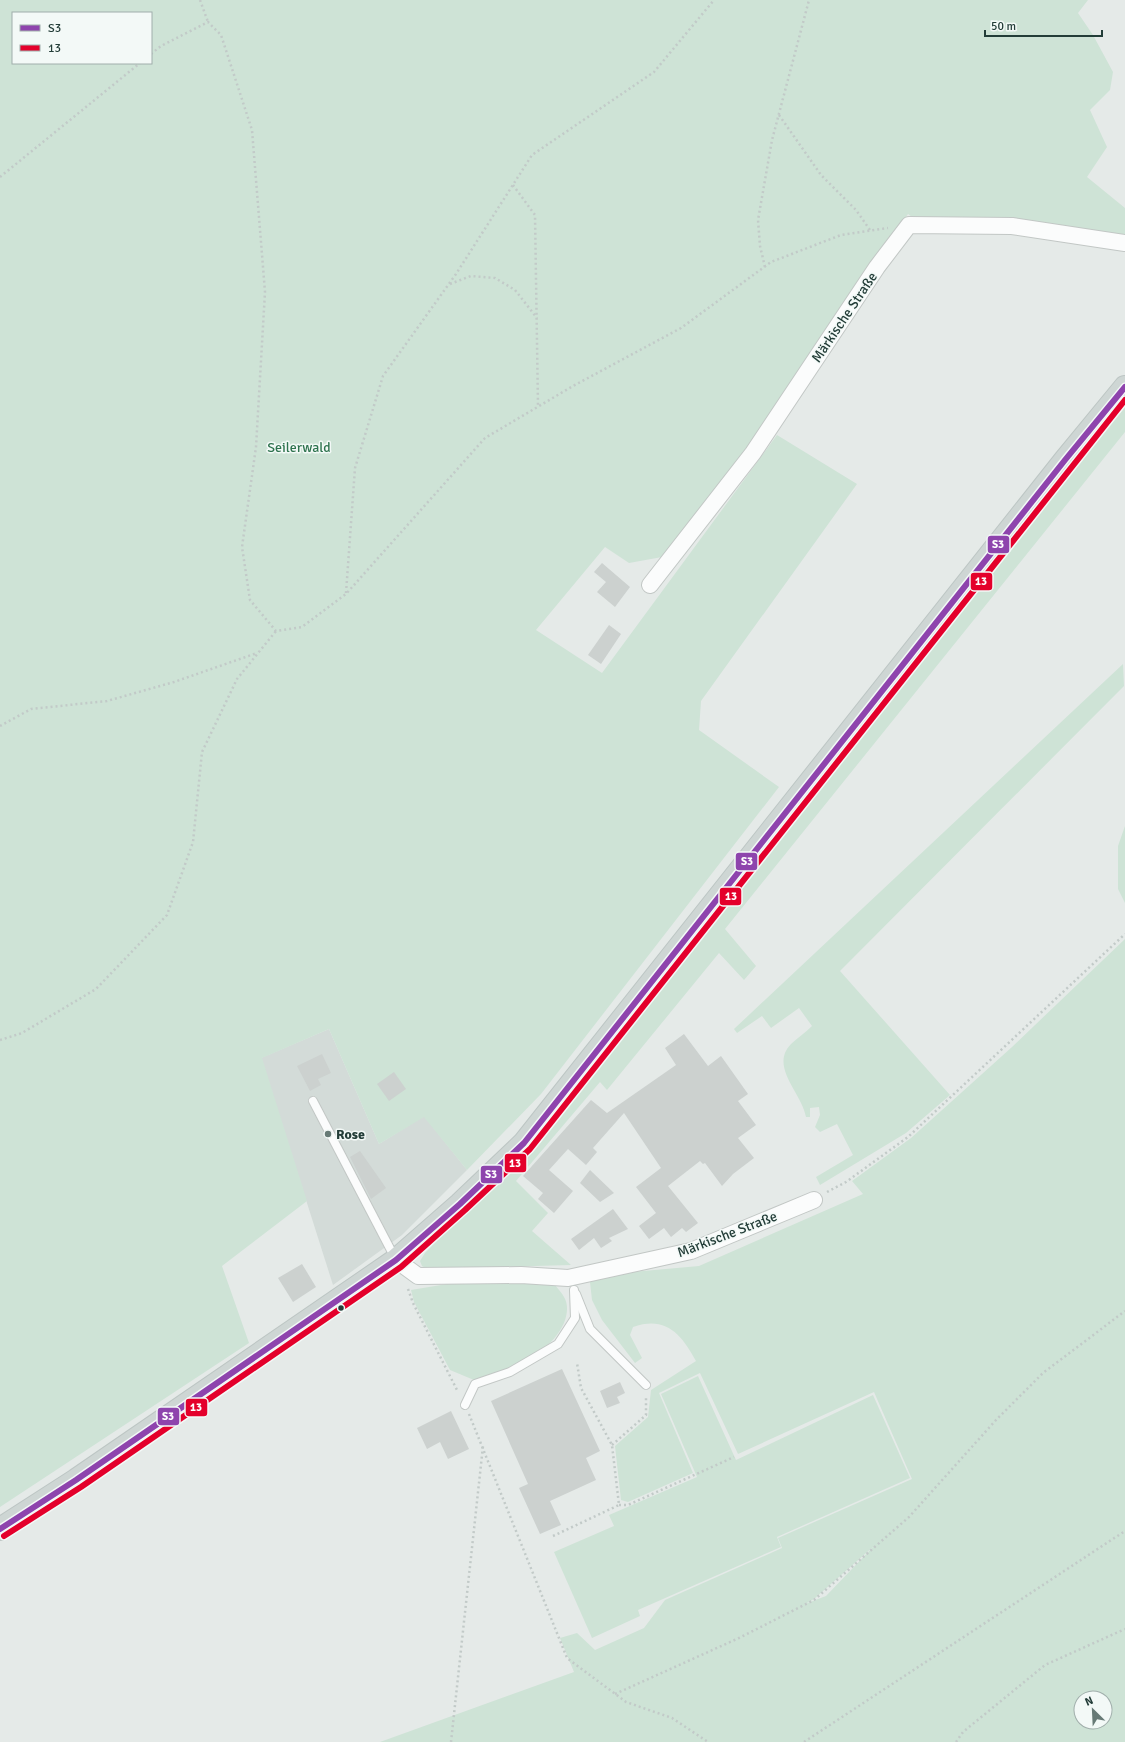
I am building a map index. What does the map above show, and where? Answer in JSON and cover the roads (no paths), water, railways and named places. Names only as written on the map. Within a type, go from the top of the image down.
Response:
[{"type":"main road","points":[[0,1528],[76,1480],[323,1312],[396,1260],[460,1204],[524,1143],[1065,460],[1125,387]]},
{"type":"street","name":"Märkische Straße","points":[[650,585],[754,453],[877,267],[908,225],[1012,226],[1125,243]]},
{"type":"street","name":"Märkische Straße","points":[[396,1260],[418,1276],[521,1275],[571,1284],[691,1251],[814,1200]]},
{"type":"lane","points":[[313,1101],[396,1260]]},
{"type":"lane","points":[[571,1284],[590,1330],[646,1385]]},
{"type":"lane","points":[[465,1405],[475,1384],[510,1372],[558,1344],[575,1318],[571,1284]]},
{"type":"place","name":"Rose","points":[[328,1134]]},
{"type":"park label","name":"Seilerwald","points":[[299,447]]}]
